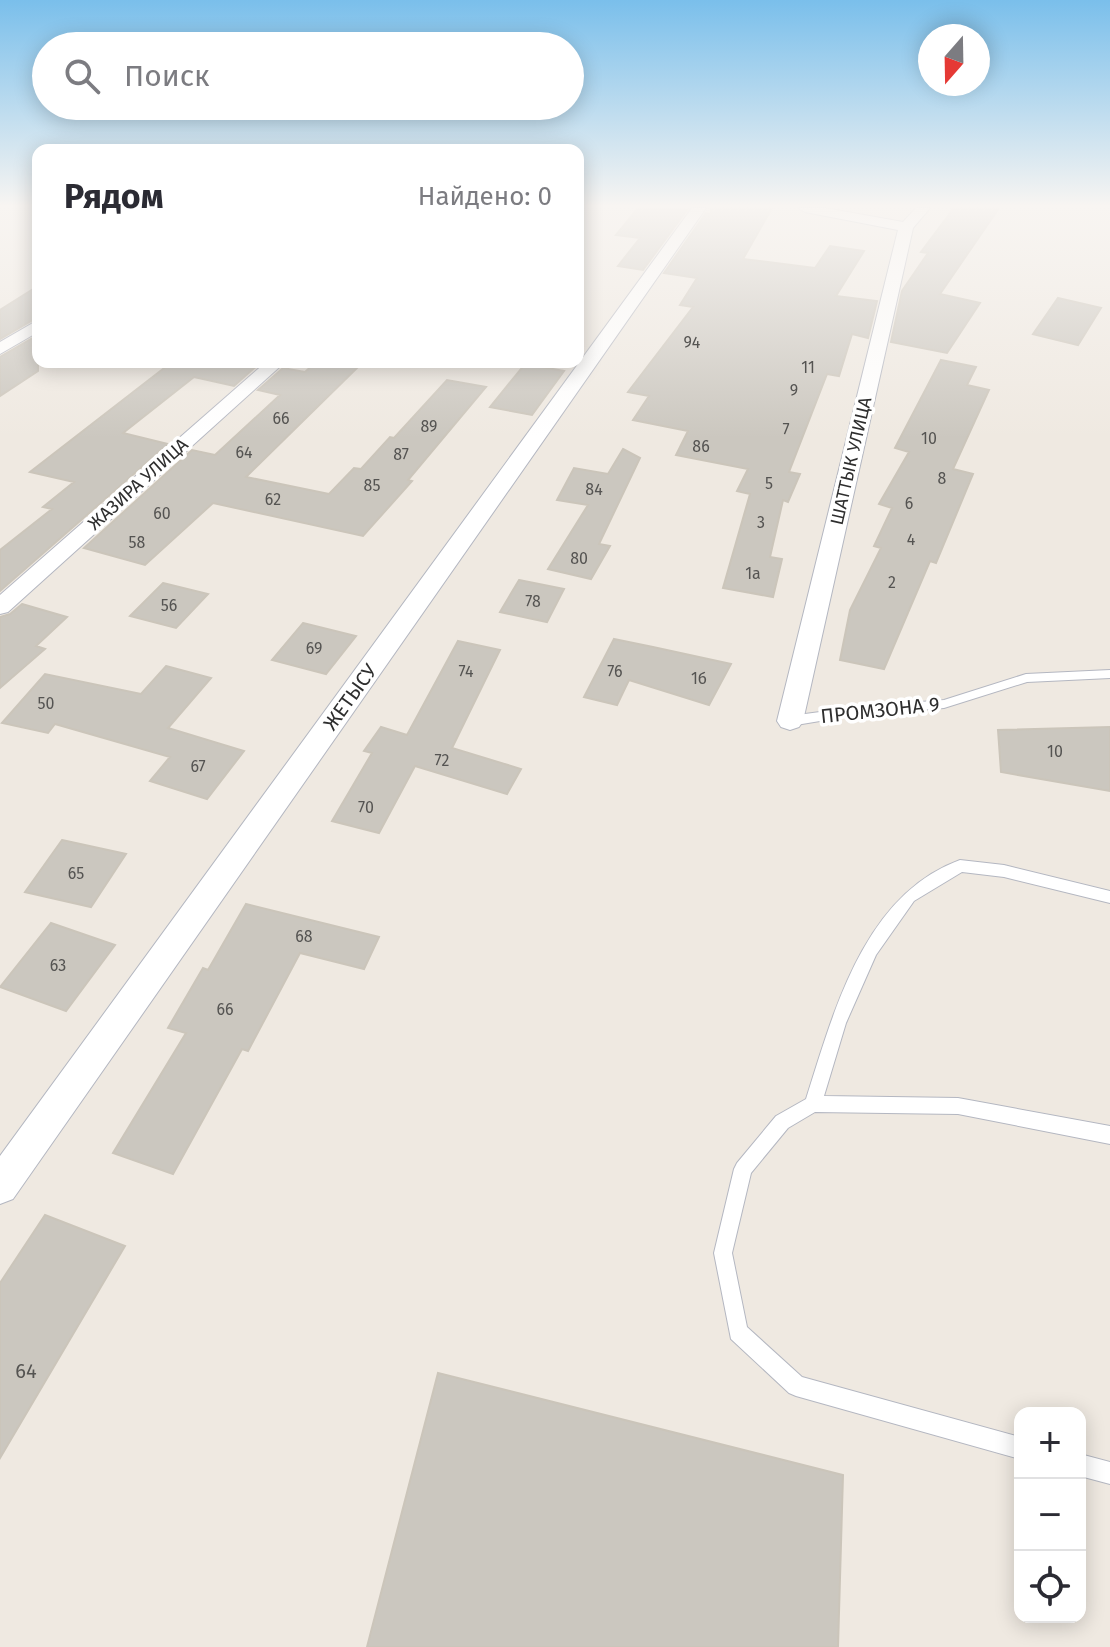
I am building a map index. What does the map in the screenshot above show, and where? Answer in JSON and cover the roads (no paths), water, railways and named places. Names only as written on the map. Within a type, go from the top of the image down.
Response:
[{"type":"street","name":"ЖЕТЫСУ","points":[[0,1186],[644,285]]},
{"type":"street","name":"ШАТТЫК УЛИЦА","points":[[790,721],[892,285]]},
{"type":"street","points":[[0,349],[32,329]]},
{"type":"street","name":"ЖАЗИРА УЛИЦА","points":[[0,607],[269,368]]},
{"type":"lane","name":"ПРОМЗОНА 9","points":[[790,721],[944,704],[1026,678],[1110,674]]},
{"type":"lane","points":[[813,1104],[838,1023],[870,951],[909,897],[960,866],[1004,871],[1110,897]]},
{"type":"lane","points":[[1014,1446],[796,1386],[738,1332],[723,1253],[743,1169],[782,1122],[813,1104],[958,1106],[1110,1135]]},
{"type":"lane","points":[[1086,1467],[1110,1473]]}]
